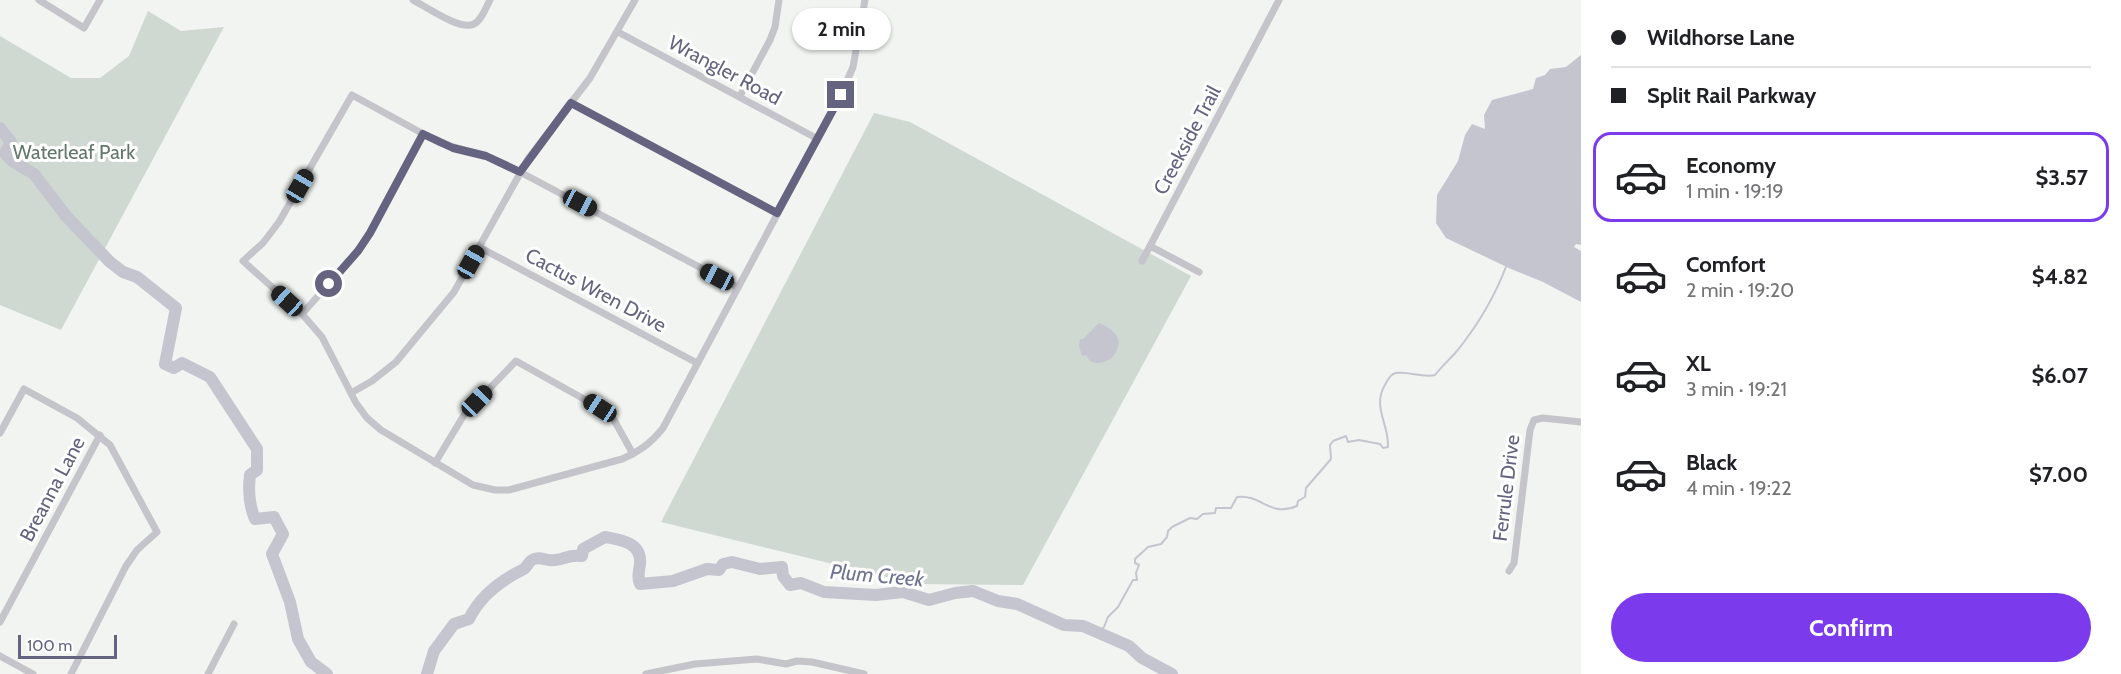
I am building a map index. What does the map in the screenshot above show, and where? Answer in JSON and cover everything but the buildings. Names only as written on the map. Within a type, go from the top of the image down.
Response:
[{"type":"street","points":[[39,0],[84,28],[100,0]]},
{"type":"street","points":[[413,0],[461,26],[473,24],[480,19],[490,0]]},
{"type":"street","points":[[351,393],[372,381],[396,362],[454,292],[520,172],[603,58],[635,0]]},
{"type":"street","points":[[740,96],[770,40],[775,27],[779,0]]},
{"type":"street","points":[[737,287],[520,172],[486,156],[453,148],[352,95],[279,222],[263,243],[243,261],[302,314],[322,336],[351,393],[367,418],[381,430],[473,485],[495,490],[509,490],[622,459],[652,442],[663,428],[841,95],[853,67],[865,0]]},
{"type":"street","name":"Creekside Trail","points":[[1142,261],[1279,0]]},
{"type":"street","name":"Wrangler Road","points":[[618,32],[816,138]]},
{"type":"street","points":[[571,103],[777,213]]},
{"type":"street","points":[[302,314],[358,251],[423,134]]},
{"type":"street","points":[[1150,246],[1199,272]]},
{"type":"street","name":"Cactus Wren Drive","points":[[479,247],[697,363]]},
{"type":"street","points":[[435,463],[464,415],[516,361],[600,408],[614,420],[633,454]]},
{"type":"street","points":[[0,433],[24,389],[77,418],[110,445],[157,532],[137,550],[126,566],[71,674]]},
{"type":"street","name":"Ferrule Drive","points":[[1509,572],[1514,562],[1530,430],[1534,420],[1543,418],[1581,422]]},
{"type":"street","name":"Breanna Lane","points":[[0,622],[100,435]]},
{"type":"street","points":[[208,674],[234,624]]},
{"type":"street","points":[[0,656],[33,674]]},
{"type":"street","points":[[646,674],[695,664],[757,659],[786,664],[797,661],[812,663],[864,674]]},
{"type":"green space","name":"Waterleaf Park","points":[[148,11],[181,31],[224,27],[61,330],[0,305],[0,36],[71,78],[100,78],[129,56]]},
{"type":"green space","points":[[874,113],[910,122],[1191,276],[1023,585],[915,584],[661,522]]},
{"type":"shaded area","points":[[1581,55],[1581,245],[1576,244],[1574,247],[1581,251],[1581,302],[1446,238],[1436,223],[1437,195],[1458,161],[1465,135],[1472,124],[1485,129],[1484,115],[1492,100],[1533,89],[1536,78],[1545,75],[1550,69],[1566,67]]},
{"type":"shaded area","points":[[1099,323],[1111,329],[1119,342],[1116,353],[1111,359],[1097,363],[1088,359],[1086,355],[1082,356],[1079,346],[1080,339],[1083,339]]},
{"type":"waterway","name":"Plum Creek","points":[[0,128],[11,142],[5,153],[12,161],[34,174],[66,216],[110,262],[123,272],[137,277],[176,308],[165,364],[174,368],[182,363],[210,377],[257,449],[257,470],[250,475],[249,481],[249,498],[253,514],[255,519],[274,517],[283,534],[272,554],[290,602],[298,639],[311,662],[327,674]]},
{"type":"waterway","points":[[1097,633],[1118,607],[1133,580],[1137,580],[1136,573],[1139,565],[1135,563],[1135,559],[1148,547],[1161,544],[1172,527],[1190,518],[1197,519],[1203,514],[1215,513],[1216,508],[1231,508],[1237,497],[1253,499],[1273,508],[1288,509],[1297,506],[1298,501],[1305,497],[1306,488],[1331,459],[1330,445],[1333,441],[1346,436],[1348,442],[1359,440],[1380,444],[1383,448],[1388,447],[1380,407],[1382,392],[1388,379],[1396,373],[1435,375],[1472,331],[1492,298],[1507,264]]},
{"type":"waterway","name":"Plum Creek","points":[[427,674],[434,651],[454,624],[469,619],[479,603],[498,584],[524,569],[535,559],[552,560],[582,556],[583,549],[605,537],[630,544],[638,551],[640,584],[673,581],[707,569],[719,570],[723,564],[732,562],[760,569],[782,567],[783,576],[790,585],[801,583],[824,592],[876,595],[903,592],[929,600],[973,591],[998,601],[1017,604],[1064,625],[1083,626],[1129,646],[1142,658],[1172,674]]},
{"type":"route","points":[[329,284],[358,251],[370,233],[423,134],[453,148],[486,156],[520,172],[571,103],[777,213],[841,95]]}]
